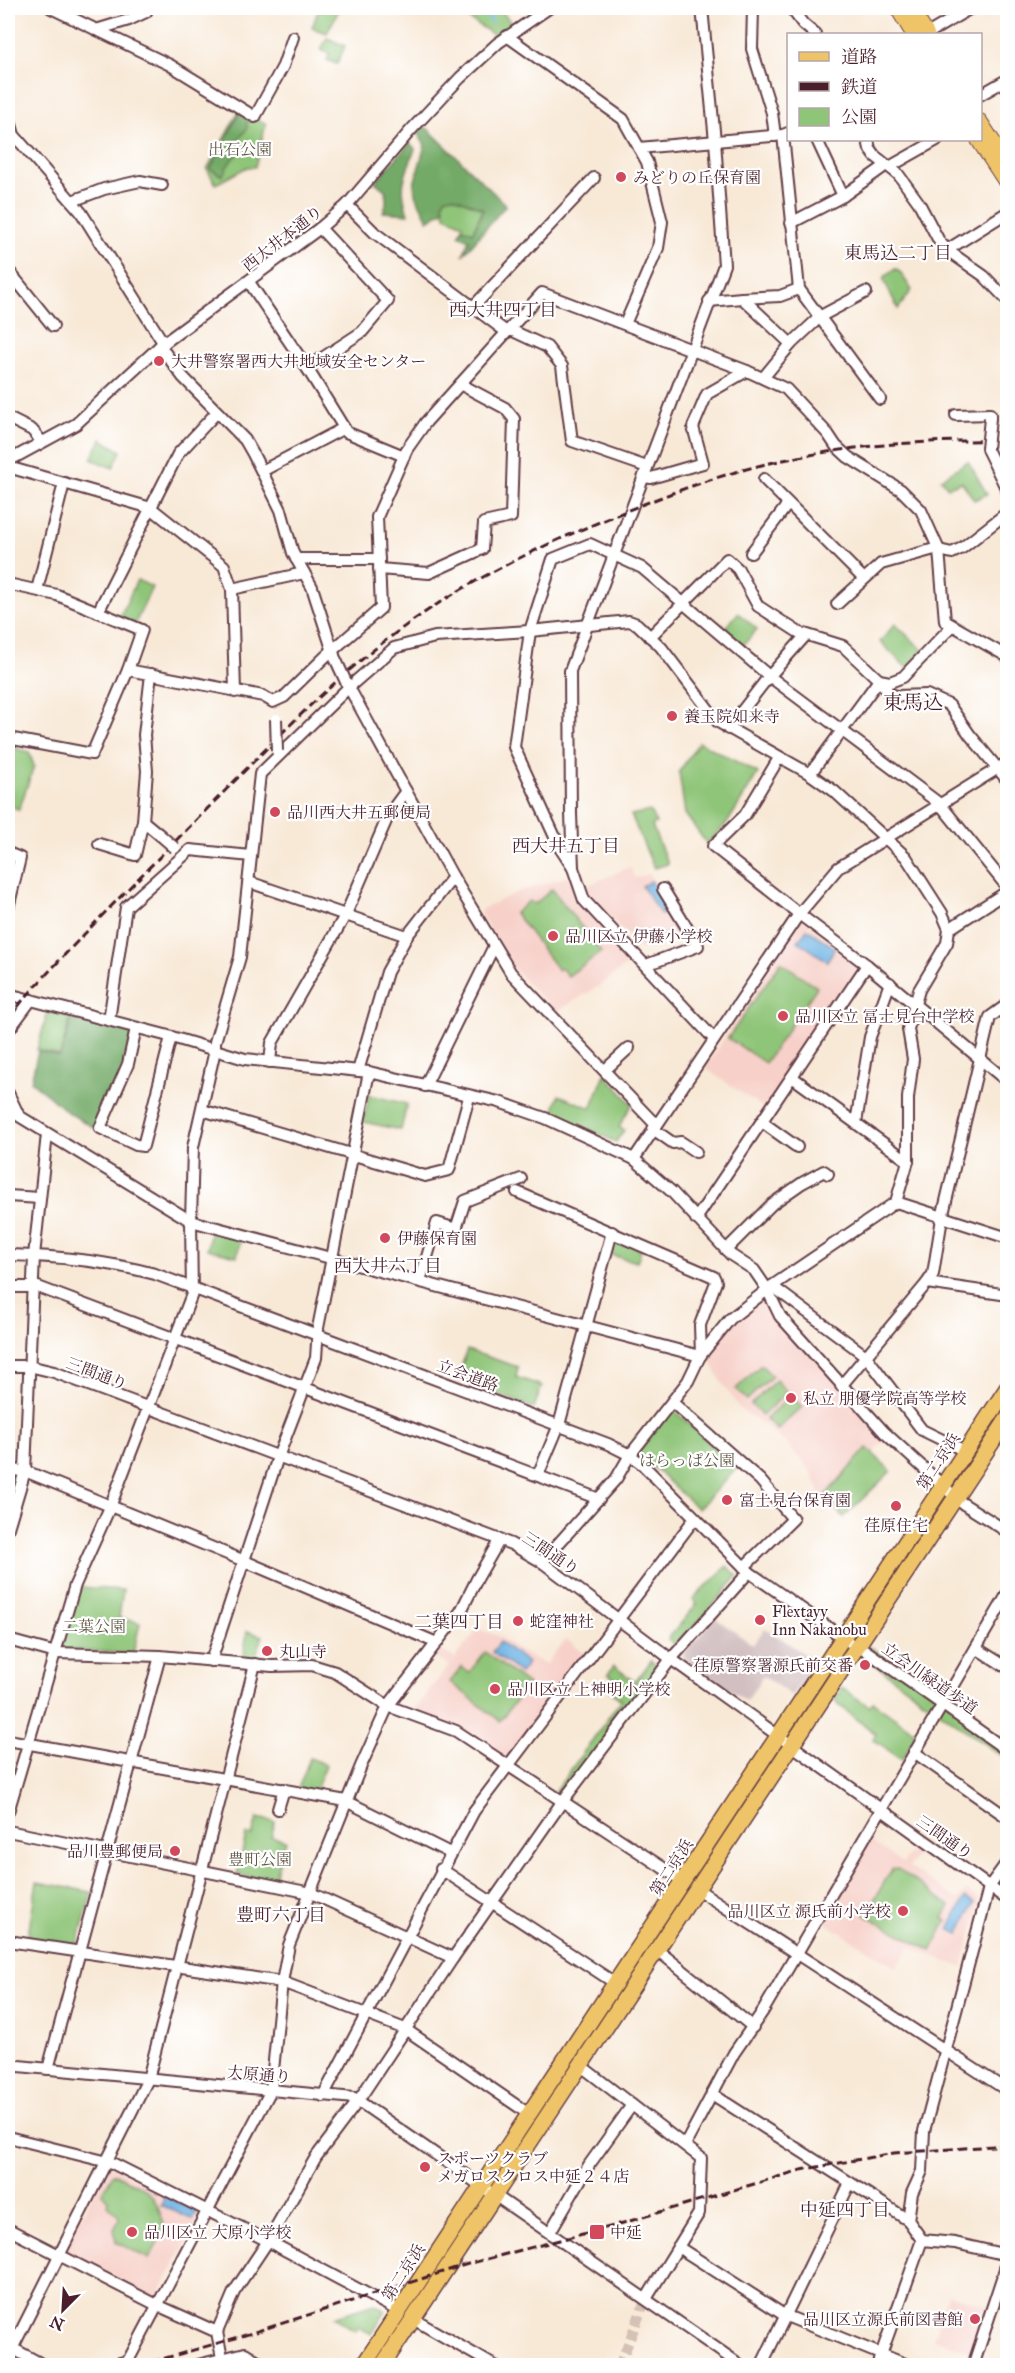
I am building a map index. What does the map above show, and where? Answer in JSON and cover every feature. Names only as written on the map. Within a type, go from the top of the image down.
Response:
[{"type":"highway","name":"第二京浜","points":[[382,2366],[656,1949],[690,1885],[778,1735],[1008,1387]]},
{"type":"highway","name":"第二京浜","points":[[363,2366],[615,1983],[690,1885],[861,1649],[955,1497],[1008,1418]]},
{"type":"main road","points":[[897,8],[912,33]]},
{"type":"main road","points":[[911,8],[926,33]]},
{"type":"main road","points":[[982,123],[1008,164]]},
{"type":"main road","points":[[979,141],[1008,186]]},
{"type":"street","points":[[51,8],[180,70],[255,117],[283,66],[293,37]]},
{"type":"street","points":[[69,16],[80,8]]},
{"type":"street","points":[[96,30],[129,20],[146,12],[148,8]]},
{"type":"street","name":"西大井本通り","points":[[8,461],[76,424],[162,345],[320,228],[347,205],[422,117],[460,78],[507,36],[549,8]]},
{"type":"street","points":[[573,868],[570,671],[724,265],[702,8]]},
{"type":"street","points":[[753,8],[752,49],[772,113],[782,135],[799,289],[880,399]]},
{"type":"street","points":[[791,8],[803,24],[814,33]]},
{"type":"street","points":[[929,33],[970,8]]},
{"type":"street","points":[[507,36],[623,118],[647,162],[662,222],[658,248],[625,324]]},
{"type":"street","points":[[982,94],[1008,79]]},
{"type":"street","points":[[8,114],[10,129],[46,174],[72,201],[183,377],[245,440],[281,510],[296,559],[312,587],[334,654],[347,685],[453,878],[511,973],[605,1070],[655,1127],[673,1143],[681,1142],[696,1152]]},
{"type":"street","points":[[639,148],[782,135]]},
{"type":"street","points":[[817,141],[843,196]]},
{"type":"street","points":[[868,141],[870,149],[885,165],[898,174],[919,203],[937,237],[947,250],[984,276],[1008,301]]},
{"type":"street","points":[[791,223],[843,196],[885,165],[891,166],[935,141]]},
{"type":"street","points":[[473,307],[594,178]]},
{"type":"street","points":[[72,201],[104,189],[140,181],[162,185]]},
{"type":"street","points":[[347,205],[375,233],[505,331],[513,331],[547,347],[562,366],[572,441],[646,472],[651,478],[703,463],[693,427],[707,394],[747,371]]},
{"type":"street","points":[[947,250],[1008,212]]},
{"type":"street","points":[[307,368],[362,332],[388,301],[320,228]]},
{"type":"street","points":[[8,270],[53,326]]},
{"type":"street","points":[[249,282],[307,368],[346,432],[404,456]]},
{"type":"street","points":[[710,301],[780,296],[799,289]]},
{"type":"street","points":[[763,378],[791,344],[821,316],[866,292]]},
{"type":"street","points":[[273,702],[284,697],[334,654],[381,608],[377,517],[404,456],[426,422],[505,331],[542,293],[747,371],[786,389],[848,457],[901,490],[921,510],[939,549],[945,621],[1008,657]]},
{"type":"street","points":[[742,298],[791,344]]},
{"type":"street","points":[[296,559],[379,564],[429,573],[482,549],[484,523],[511,517],[514,419],[505,408],[460,384]]},
{"type":"street","points":[[98,612],[178,454],[217,412]]},
{"type":"street","points":[[956,414],[990,414],[987,449],[1008,492]]},
{"type":"street","points":[[8,418],[32,430],[42,442]]},
{"type":"street","points":[[262,471],[344,428]]},
{"type":"street","points":[[8,466],[151,508],[224,566],[232,589],[236,692]]},
{"type":"street","points":[[764,479],[864,579]]},
{"type":"street","points":[[37,590],[64,483]]},
{"type":"street","points":[[751,553],[788,504]]},
{"type":"street","points":[[837,604],[881,564],[939,549],[952,553],[962,548],[1008,512]]},
{"type":"street","points":[[714,1039],[584,900],[573,868],[560,848],[514,747],[530,631],[553,559],[590,544],[642,568],[769,676],[940,804],[1008,890],[949,929]]},
{"type":"street","points":[[650,637],[727,560],[738,569],[758,606],[806,635],[843,646],[879,680],[890,694],[897,696],[927,695],[950,705],[970,735],[1008,781]]},
{"type":"street","points":[[232,589],[304,573]]},
{"type":"street","points":[[8,584],[57,595],[142,630],[128,670],[92,754],[8,738]]},
{"type":"street","points":[[8,1812],[75,1585],[110,1507],[192,1294],[190,1221],[193,1147],[215,1042],[240,957],[260,774],[277,754],[347,685],[394,648],[435,637],[530,631],[629,621],[637,624],[661,647],[717,722],[810,774],[834,791],[906,857],[942,913],[949,929],[947,943],[919,990],[908,1029],[913,1059],[908,1098],[908,1161],[896,1202],[770,1287],[730,1319],[700,1355],[688,1382],[630,1455],[619,1476],[542,1562]]},
{"type":"street","points":[[879,680],[890,682],[903,677],[952,626]]},
{"type":"street","points":[[728,729],[769,676],[806,635]]},
{"type":"street","points":[[128,670],[263,696],[273,702],[277,754]]},
{"type":"street","points":[[99,844],[135,855],[143,821],[147,771],[144,735],[151,674]]},
{"type":"street","points":[[810,774],[879,680]]},
{"type":"street","points":[[779,758],[745,815],[713,846],[867,964],[1008,1082]]},
{"type":"street","points":[[634,1159],[799,914],[838,868],[1008,762]]},
{"type":"street","points":[[270,1062],[272,1043],[346,914],[389,814],[406,791]]},
{"type":"street","points":[[143,821],[179,851]]},
{"type":"street","points":[[109,1020],[126,907],[179,851],[251,856]]},
{"type":"street","points":[[8,853],[20,858],[8,908]]},
{"type":"street","points":[[358,1071],[387,972],[407,936],[453,878]]},
{"type":"street","points":[[249,882],[407,936]]},
{"type":"street","points":[[645,966],[698,946],[663,889]]},
{"type":"street","points":[[425,1086],[494,946]]},
{"type":"street","points":[[696,1219],[867,964]]},
{"type":"street","points":[[856,1123],[870,1037],[890,983]]},
{"type":"street","points":[[8,994],[245,1059],[369,1072],[499,1102],[545,1118],[634,1159],[672,1192],[726,1250],[754,1270],[770,1287],[866,1356],[922,1430],[965,1451]]},
{"type":"street","points":[[8,1031],[31,1000]]},
{"type":"street","points":[[841,1386],[933,1274],[942,1218],[990,1017],[1008,1004]]},
{"type":"street","points":[[136,1028],[128,1064],[100,1128],[136,1145],[143,1146],[171,1037]]},
{"type":"street","points":[[605,1070],[629,1048]]},
{"type":"street","points":[[211,1661],[242,1560],[316,1358],[317,1335],[331,1258],[369,1072]]},
{"type":"street","points":[[792,1077],[908,1161]]},
{"type":"street","points":[[8,1093],[19,1116],[190,1221],[700,1355]]},
{"type":"street","points":[[201,1110],[425,1176],[448,1170],[469,1096]]},
{"type":"street","points":[[8,1116],[19,1116]]},
{"type":"street","points":[[762,1122],[797,1147]]},
{"type":"street","points":[[8,1528],[24,1471],[34,1256],[46,1134]]},
{"type":"street","points":[[726,1250],[772,1204],[824,1171],[828,1174]]},
{"type":"street","points":[[420,1281],[437,1223],[456,1229],[465,1201],[521,1179]]},
{"type":"street","points":[[517,1192],[714,1277],[716,1282],[700,1325],[700,1355]]},
{"type":"street","points":[[8,1196],[40,1198]]},
{"type":"street","points":[[896,1202],[1008,1239]]},
{"type":"street","points":[[538,1475],[560,1425],[612,1232]]},
{"type":"street","name":"立会道路","points":[[8,1255],[77,1258],[120,1265],[191,1287],[560,1425],[630,1455],[652,1474],[747,1570],[861,1649]]},
{"type":"street","points":[[927,1283],[1008,1295]]},
{"type":"street","points":[[8,1287],[33,1286],[599,1499]]},
{"type":"street","points":[[770,1287],[780,1316],[884,1432],[955,1497],[1008,1532]]},
{"type":"street","name":"三間通り","points":[[8,1366],[29,1366],[54,1372],[500,1539],[542,1562],[671,1659],[1008,1900]]},
{"type":"street","points":[[222,2358],[217,2332],[234,2292],[268,2241],[316,2157],[358,2101],[453,1958],[562,1802],[671,1659],[793,1519],[760,1480],[672,1402]]},
{"type":"street","points":[[8,1470],[24,1471],[437,1643]]},
{"type":"street","points":[[323,2096],[441,1869],[474,1811],[695,1518]]},
{"type":"street","points":[[107,2366],[128,2361],[271,2090],[282,1982],[289,1945],[346,1801],[388,1706],[461,1611],[500,1539]]},
{"type":"street","points":[[685,2145],[734,2053],[753,2027],[1008,1593]]},
{"type":"street","points":[[8,1640],[56,1653],[160,1656],[255,1664],[312,1665],[335,1672],[388,1706],[456,1731],[1008,2091]]},
{"type":"street","points":[[976,1648],[1008,1668]]},
{"type":"street","name":"立会川緑道歩道","points":[[861,1649],[1008,1751]]},
{"type":"street","points":[[48,2069],[160,1656]]},
{"type":"street","points":[[45,2366],[9,2350],[148,2079],[255,1664]]},
{"type":"street","points":[[8,1740],[346,1801],[450,1853]]},
{"type":"street","points":[[914,1752],[1008,1818]]},
{"type":"street","points":[[278,1809],[284,1789]]},
{"type":"street","points":[[8,1831],[311,1893],[453,1958]]},
{"type":"street","points":[[908,2220],[912,2193],[922,2171],[924,2131],[989,1887],[1008,1861]]},
{"type":"street","points":[[441,1869],[615,1983]]},
{"type":"street","points":[[8,1941],[282,1982],[405,2029],[529,2114]]},
{"type":"street","points":[[656,1949],[753,2027]]},
{"type":"street","name":"大原通り","points":[[8,2065],[354,2098],[742,2366]]},
{"type":"street","points":[[580,2065],[701,2158],[699,2213],[646,2299]]},
{"type":"street","points":[[712,2094],[908,2220],[922,2240],[955,2243],[1007,2254],[1006,2269],[973,2366]]},
{"type":"street","points":[[550,2232],[589,2166],[632,2105]]},
{"type":"street","points":[[8,2137],[107,2161],[207,2209],[399,2311]]},
{"type":"street","points":[[761,2366],[850,2183]]},
{"type":"street","points":[[8,2229],[157,2306],[217,2332]]},
{"type":"street","points":[[877,2366],[922,2240]]},
{"type":"street","points":[[678,2247],[784,2315],[910,2366]]},
{"type":"street","points":[[413,2319],[495,2366]]},
{"type":"street","points":[[194,2366],[245,2353],[266,2366]]},
{"type":"shaded area","name":"品川区立 伊藤小学校","points":[[630,867],[635,878],[649,874],[686,930],[640,949],[636,945],[628,953],[634,959],[602,984],[556,1012],[516,972],[480,914],[482,909],[520,891],[570,876],[580,900],[625,950],[634,942],[592,899],[586,886]]},
{"type":"shaded area","name":"品川区立 冨士見台中学校","points":[[802,919],[862,965],[765,1109],[705,1068]]},
{"type":"shaded area","name":"私立 朋優学院高等学校","points":[[766,1293],[886,1439],[873,1453],[891,1471],[844,1519],[829,1504],[823,1510],[817,1504],[819,1489],[810,1470],[786,1443],[740,1409],[706,1354],[732,1322]]},
{"type":"shaded area","points":[[715,1618],[753,1645],[765,1628],[815,1661],[792,1696],[763,1676],[746,1701],[682,1656]]},
{"type":"shaded area","name":"品川区立 上神明小学校","points":[[478,1629],[499,1636],[521,1652],[546,1664],[566,1639],[587,1655],[507,1762],[411,1713],[449,1666],[434,1657],[440,1650],[455,1658]]},
{"type":"shaded area","name":"品川区立 源氏前小学校","points":[[867,1839],[903,1863],[919,1841],[924,1844],[909,1867],[958,1900],[966,1890],[980,1900],[963,1968],[910,1947],[896,1967],[822,1921]]},
{"type":"shaded area","name":"品川区立 大原小学校","points":[[111,2165],[201,2213],[159,2294],[153,2298],[64,2251],[106,2167]]},
{"type":"shaded area","points":[[948,2294],[989,2306],[974,2353],[933,2339]]},
{"type":"green space","points":[[319,8],[340,8],[327,33],[312,28]]},
{"type":"green space","points":[[452,8],[499,8],[514,26],[499,38]]},
{"type":"green space","points":[[327,38],[345,46],[337,64],[327,60],[330,54],[321,50]]},
{"type":"green space","name":"出石公園","points":[[239,111],[266,124],[255,167],[247,167],[216,184],[207,169]]},
{"type":"green space","points":[[240,112],[251,117],[247,122],[247,129],[238,140],[242,153],[232,159],[222,176],[210,169]]},
{"type":"green space","points":[[425,126],[506,205],[463,255],[469,240],[459,235],[462,228],[473,232],[483,209],[453,196],[446,197],[443,202],[444,210],[428,220],[415,194],[414,184],[425,145],[417,133]]},
{"type":"green space","points":[[410,143],[415,149],[403,188],[408,214],[383,212],[386,204],[386,191],[375,182]]},
{"type":"green space","points":[[453,196],[483,209],[472,233],[462,228],[463,224],[445,216],[443,202],[446,197]]},
{"type":"green space","points":[[895,269],[900,272],[912,290],[898,309],[883,278]]},
{"type":"green space","points":[[101,439],[121,451],[113,468],[91,459]]},
{"type":"green space","points":[[968,461],[987,494],[974,500],[962,482],[948,487],[941,479]]},
{"type":"green space","points":[[137,580],[152,587],[135,624],[120,617]]},
{"type":"green space","points":[[738,613],[757,629],[741,648],[723,631]]},
{"type":"green space","points":[[895,624],[923,650],[907,668],[880,642]]},
{"type":"green space","points":[[699,742],[758,773],[728,822],[707,844],[685,814],[679,772]]},
{"type":"green space","points":[[8,747],[29,752],[34,766],[19,810],[8,804]]},
{"type":"green space","points":[[650,811],[656,823],[652,826],[668,864],[654,868],[631,815]]},
{"type":"green space","points":[[552,889],[601,952],[568,976],[561,968],[558,970],[515,913],[529,901],[535,904]]},
{"type":"green space","points":[[781,962],[817,987],[765,1063],[728,1038]]},
{"type":"green space","points":[[48,1011],[70,1018],[60,1056],[37,1050]]},
{"type":"green space","points":[[72,1017],[132,1034],[123,1071],[96,1129],[67,1112],[31,1081],[38,1051],[60,1057]]},
{"type":"green space","points":[[605,1074],[632,1104],[619,1127],[624,1130],[616,1142],[553,1113],[559,1095],[591,1108]]},
{"type":"green space","points":[[369,1095],[407,1104],[401,1130],[363,1122]]},
{"type":"green space","points":[[211,1231],[241,1238],[237,1256],[207,1249]]},
{"type":"green space","points":[[615,1238],[641,1250],[637,1262],[611,1255]]},
{"type":"green space","points":[[467,1350],[518,1367],[516,1377],[542,1386],[534,1408],[457,1379]]},
{"type":"green space","points":[[761,1365],[772,1376],[747,1400],[736,1389]]},
{"type":"green space","points":[[776,1380],[787,1392],[762,1416],[751,1404]]},
{"type":"green space","points":[[791,1395],[802,1407],[777,1430],[766,1419]]},
{"type":"green space","name":"はらっぱ公園","points":[[672,1408],[737,1468],[698,1509],[638,1453]]},
{"type":"green space","points":[[867,1448],[891,1471],[844,1517],[824,1497]]},
{"type":"green space","points":[[727,1566],[738,1576],[659,1667],[562,1796],[555,1792],[621,1700],[609,1690],[616,1680],[608,1674],[614,1666],[635,1682],[651,1661],[657,1666],[675,1645],[668,1639],[697,1604],[693,1599]]},
{"type":"green space","name":"二葉公園","points":[[79,1587],[123,1590],[119,1618],[140,1623],[133,1654],[61,1649]]},
{"type":"green space","points":[[247,1631],[263,1636],[254,1660],[243,1659]]},
{"type":"green space","points":[[871,1647],[1007,1743],[1007,1760],[864,1657]]},
{"type":"green space","points":[[485,1652],[528,1685],[500,1721],[450,1682],[462,1667],[469,1673]]},
{"type":"green space","points":[[842,1688],[869,1706],[873,1702],[917,1733],[902,1760],[873,1739],[876,1734],[834,1701]]},
{"type":"green space","points":[[310,1758],[326,1765],[315,1792],[298,1789]]},
{"type":"green space","name":"豊町公園","points":[[257,1818],[275,1822],[271,1837],[286,1840],[273,1882],[237,1875],[246,1835],[252,1836]]},
{"type":"green space","points":[[892,1869],[898,1869],[950,1906],[943,1918],[947,1920],[931,1951],[865,1915]]},
{"type":"green space","points":[[37,1882],[92,1892],[76,1949],[27,1940]]},
{"type":"green space","points":[[113,2173],[135,2183],[149,2193],[158,2207],[165,2230],[149,2259],[116,2242],[114,2229],[119,2220],[118,2215],[107,2205],[108,2201],[102,2194]]},
{"type":"green space","points":[[374,2304],[386,2311],[372,2334],[358,2327],[356,2331],[334,2317]]},
{"type":"water","points":[[651,881],[669,910],[661,915],[642,886]]},
{"type":"water","points":[[807,929],[835,948],[827,961],[798,941]]},
{"type":"water","points":[[500,1642],[528,1663],[520,1673],[492,1652]]},
{"type":"water","points":[[965,1898],[975,1903],[959,1934],[949,1929]]},
{"type":"water","points":[[165,2196],[197,2211],[193,2220],[161,2205]]},
{"type":"waterway","points":[[481,8],[492,22]]},
{"type":"tunnel","points":[[619,2366],[646,2299]]},
{"type":"railway","points":[[8,1017],[109,909],[324,693],[397,632],[475,581],[557,540],[614,516],[735,472],[834,451],[884,445],[1008,441]]},
{"type":"railway","points":[[138,2366],[239,2337],[468,2264],[613,2226],[801,2170],[894,2153],[1008,2145]]},
{"type":"place","name":"みどりの丘保育園","points":[[621,177]]},
{"type":"place","name":"大井警察署西大井地域安全センター","points":[[159,361]]},
{"type":"place","name":"養玉院如来寺","points":[[672,716]]},
{"type":"place","name":"品川西大井五郵便局","points":[[275,812]]},
{"type":"place","name":"品川区立 伊藤小学校","points":[[553,936]]},
{"type":"place","name":"品川区立 冨士見台中学校","points":[[783,1016]]},
{"type":"place","name":"伊藤保育園","points":[[385,1238]]},
{"type":"place","name":"私立 朋優学院高等学校","points":[[791,1398]]},
{"type":"place","name":"富士見台保育園","points":[[727,1500]]},
{"type":"place","name":"荏原住宅","points":[[896,1506]]},
{"type":"place","name":"Flextayy Inn Nakanobu","points":[[760,1620]]},
{"type":"place","name":"蛇窪神社","points":[[518,1621]]},
{"type":"place","name":"丸山寺","points":[[267,1651]]},
{"type":"place","name":"荏原警察署源氏前交番","points":[[865,1665]]},
{"type":"place","name":"品川区立 上神明小学校","points":[[495,1689]]},
{"type":"place","name":"品川豊郵便局","points":[[175,1851]]},
{"type":"place","name":"品川区立 源氏前小学校","points":[[903,1911]]},
{"type":"place","name":"スポーツクラブ メガロスクロス中延２４店","points":[[425,2167]]},
{"type":"place","name":"品川区立 大原小学校","points":[[132,2232]]},
{"type":"place","name":"中延","points":[[597,2232]]},
{"type":"place","name":"品川区立源氏前図書館","points":[[975,2319]]},
{"type":"district","name":"東馬込二丁目","points":[[898,253]]},
{"type":"district","name":"西大井四丁目","points":[[503,310]]},
{"type":"district","name":"東馬込","points":[[913,702]]},
{"type":"district","name":"西大井五丁目","points":[[566,846]]},
{"type":"district","name":"西大井六丁目","points":[[388,1266]]},
{"type":"district","name":"二葉四丁目","points":[[459,1622]]},
{"type":"district","name":"豊町六丁目","points":[[281,1915]]},
{"type":"district","name":"中延四丁目","points":[[845,2210]]}]
